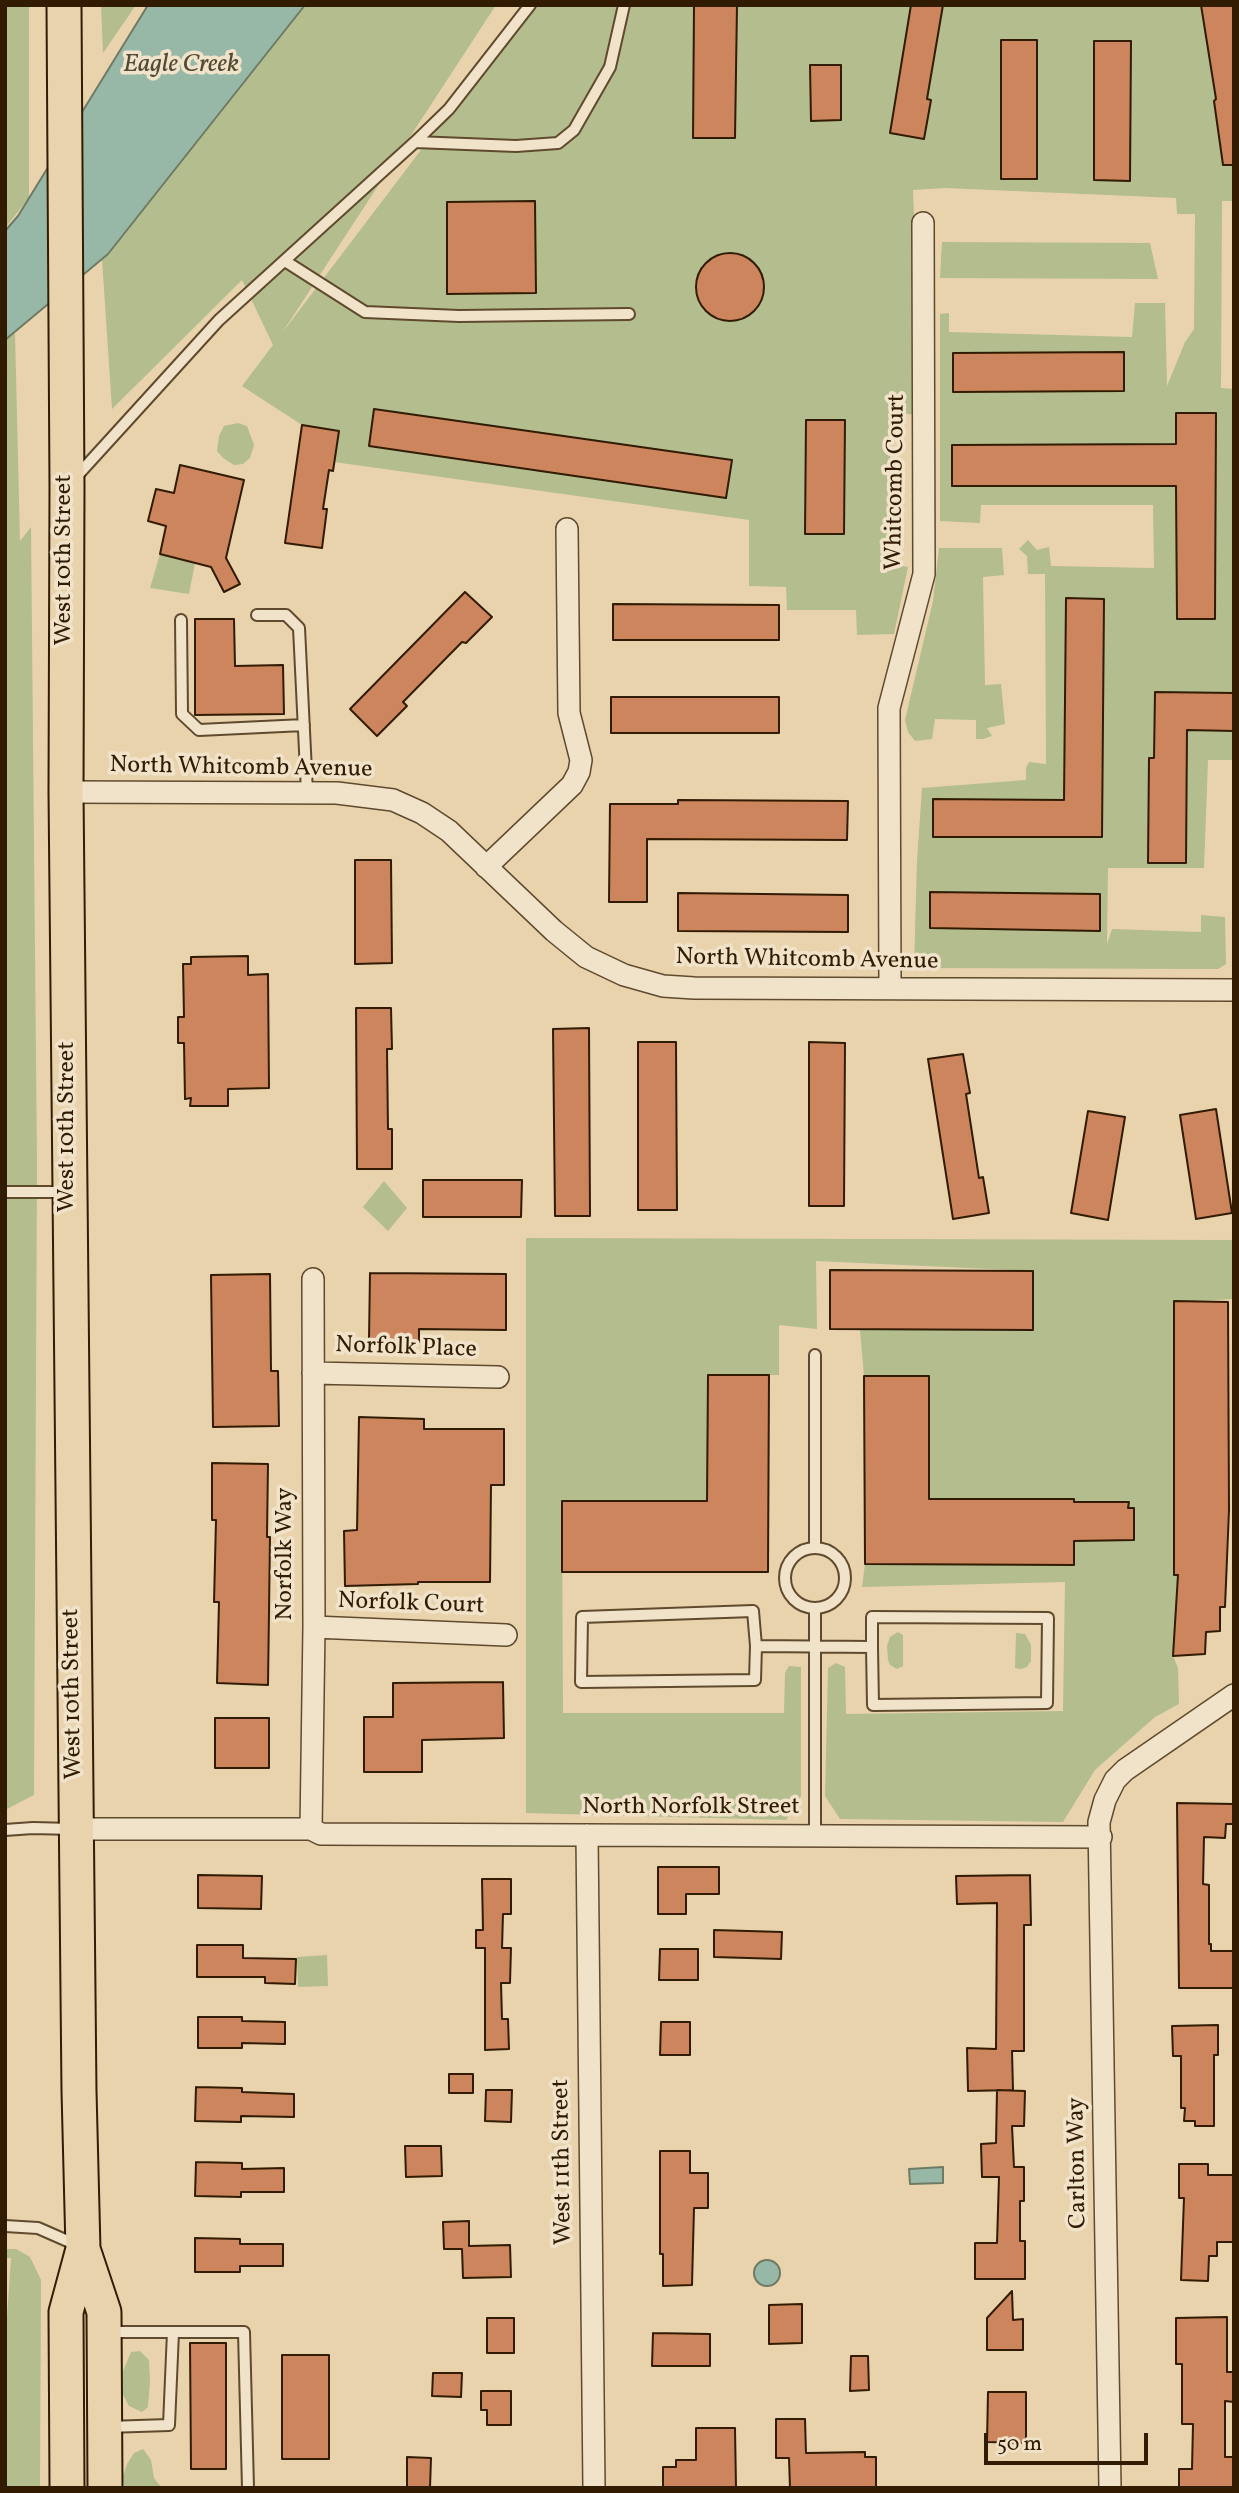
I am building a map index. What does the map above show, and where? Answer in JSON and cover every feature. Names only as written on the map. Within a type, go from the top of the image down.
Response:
[{"type":"main road","name":"West 10th Street","points":[[64,5],[69,1192],[75,1829],[83,2249],[66,2312],[67,2488]]},
{"type":"main road","name":"West 10th Street","points":[[83,2249],[104,2312],[105,2488]]},
{"type":"street","name":"Whitcomb Court","points":[[890,988],[889,708],[924,574],[923,223]]},
{"type":"street","points":[[486,867],[572,785],[579,772],[581,760],[569,713],[567,529]]},
{"type":"street","name":"North Whitcomb Avenue","points":[[66,792],[307,792],[371,796],[412,808],[449,831],[570,945],[604,967],[633,978],[683,988],[1234,990]]},
{"type":"street","name":"Norfolk Way","points":[[311,1829],[314,1627],[313,1279]]},
{"type":"street","name":"Norfolk Place","points":[[313,1373],[498,1377]]},
{"type":"street","name":"Norfolk Court","points":[[314,1627],[506,1635]]},
{"type":"street","points":[[1101,1837],[1099,1822],[1105,1800],[1115,1780],[1125,1770],[1234,1695]]},
{"type":"street","name":"North Norfolk Street","points":[[75,1829],[311,1829],[321,1834],[1101,1837]]},
{"type":"street","name":"West 11th Street","points":[[587,1835],[594,2488]]},
{"type":"street","name":"Carlton Way","points":[[1101,1837],[1110,2488]]},
{"type":"lane","points":[[67,486],[219,320],[449,109],[530,5]]},
{"type":"lane","points":[[415,142],[516,146],[558,143],[574,130],[610,67],[624,5]]},
{"type":"lane","points":[[285,261],[365,312],[459,316],[629,314]]},
{"type":"lane","points":[[257,615],[286,615],[299,628],[307,792]]},
{"type":"lane","points":[[181,620],[182,715],[199,730],[304,725]]},
{"type":"lane","points":[[5,1192],[69,1192]]},
{"type":"lane","points":[[815,1355],[815,1548]]},
{"type":"lane","points":[[815,1548],[827,1551],[842,1563],[845,1583],[835,1601],[815,1608],[797,1602],[790,1594],[785,1575],[793,1558],[800,1552],[815,1548]]},
{"type":"lane","points":[[815,1608],[815,1836]]},
{"type":"lane","points":[[753,1611],[756,1646],[755,1681],[581,1682],[582,1617],[753,1611]]},
{"type":"lane","points":[[872,1617],[1048,1618],[1047,1703],[873,1705],[872,1647],[872,1617]]},
{"type":"lane","points":[[756,1646],[872,1647]]},
{"type":"lane","points":[[5,1830],[75,1829]]},
{"type":"lane","points":[[5,2226],[38,2228],[83,2249]]},
{"type":"lane","points":[[104,2332],[244,2332],[248,2488]]},
{"type":"lane","points":[[104,2427],[169,2425],[173,2332]]},
{"type":"green space","points":[[5,5],[29,5],[29,198],[5,228]]},
{"type":"green space","points":[[101,5],[136,5],[103,53]]},
{"type":"green space","points":[[305,5],[496,5],[282,333],[531,5],[1234,5],[1234,201],[1222,201],[1221,388],[1234,389],[1234,693],[1155,692],[1154,730],[1234,731],[1234,760],[1208,760],[1204,868],[1108,868],[1107,944],[1112,929],[1201,932],[1201,915],[1225,917],[1226,964],[1218,969],[914,968],[922,788],[1026,780],[1029,762],[1046,764],[1045,574],[1028,574],[1027,556],[1019,549],[1028,540],[1037,550],[1049,547],[1051,566],[1154,568],[1153,505],[981,505],[980,523],[940,521],[940,314],[949,313],[949,332],[1132,337],[1135,303],[1165,303],[1167,386],[1185,342],[1194,329],[1195,214],[1177,214],[1176,198],[945,188],[913,190],[918,317],[915,415],[890,411],[891,564],[908,567],[894,634],[857,635],[856,610],[787,610],[786,587],[749,586],[749,520],[334,462],[338,431],[302,425],[242,386],[273,345],[242,280],[112,409],[102,259]],"holes":[[[1176,413],[1216,414],[1215,619],[1177,619]]]},
{"type":"green space","points":[[942,242],[1150,243],[1158,279],[940,278]]},
{"type":"green space","points":[[15,333],[20,541],[31,527],[37,1164],[34,1795],[5,1810],[5,340]]},
{"type":"green space","points":[[238,423],[247,426],[254,445],[250,458],[243,464],[234,465],[217,451],[219,436],[224,426]]},
{"type":"green space","points":[[939,548],[1002,548],[1004,575],[983,577],[985,685],[1001,684],[1005,724],[987,728],[992,736],[983,739],[976,739],[976,720],[935,719],[932,739],[915,741],[908,732],[905,720],[933,601]]},
{"type":"green space","points":[[160,554],[195,563],[189,594],[150,588]]},
{"type":"green space","points":[[384,1181],[407,1208],[388,1231],[363,1207]]},
{"type":"green space","points":[[526,1238],[1234,1240],[1234,1299],[1174,1302],[1178,1579],[1173,1656],[1178,1668],[1179,1704],[1155,1717],[1095,1770],[1063,1822],[840,1819],[825,1796],[828,1668],[836,1663],[845,1667],[846,1714],[1063,1711],[1065,1582],[862,1587],[865,1564],[1073,1565],[1074,1499],[929,1499],[929,1376],[864,1376],[860,1330],[1033,1330],[1033,1271],[816,1261],[817,1329],[779,1325],[779,1375],[708,1376],[707,1501],[562,1501],[563,1713],[784,1713],[785,1673],[789,1666],[801,1667],[801,1796],[786,1820],[526,1813]]},
{"type":"green space","points":[[898,1632],[903,1635],[903,1666],[897,1669],[890,1665],[887,1646],[890,1637]]},
{"type":"green space","points":[[1016,1633],[1025,1634],[1031,1645],[1031,1661],[1027,1667],[1021,1669],[1015,1668]]},
{"type":"green space","points":[[327,1955],[328,1986],[298,1987],[297,1957]]},
{"type":"green space","points":[[5,2249],[16,2249],[30,2257],[41,2280],[40,2488],[5,2488],[5,2347],[11,2258],[5,2258]]},
{"type":"green space","points":[[140,2351],[149,2360],[150,2381],[148,2407],[142,2412],[129,2406],[123,2395],[122,2382],[123,2371],[131,2352]]},
{"type":"green space","points":[[143,2449],[151,2460],[154,2478],[162,2488],[124,2488],[123,2476],[127,2464],[134,2453]]},
{"type":"water","name":"Eagle Creek","points":[[148,5],[305,5],[108,254],[5,340],[5,231],[18,216]]},
{"type":"water","points":[[943,2167],[943,2183],[910,2184],[909,2169]]},
{"type":"water","points":[[767,2260],[776,2264],[780,2273],[776,2282],[767,2286],[758,2282],[754,2273],[758,2264]]},
{"type":"building","points":[[694,5],[737,5],[735,138],[693,138]]},
{"type":"building","points":[[911,5],[943,5],[927,99],[931,100],[924,139],[890,133]]},
{"type":"building","points":[[1201,5],[1234,5],[1234,165],[1223,165]]},
{"type":"building","points":[[1001,40],[1037,40],[1037,179],[1001,179]]},
{"type":"building","points":[[1094,41],[1131,41],[1130,181],[1094,180]]},
{"type":"building","points":[[810,65],[841,65],[841,120],[811,121]]},
{"type":"building","points":[[535,201],[536,293],[447,294],[447,202]]},
{"type":"building","points":[[730,253],[743,256],[754,263],[761,274],[764,287],[761,300],[754,311],[743,318],[730,321],[717,318],[706,311],[699,300],[696,287],[699,274],[706,263],[717,256]]},
{"type":"building","points":[[1124,352],[1124,391],[953,392],[953,353]]},
{"type":"building","points":[[374,409],[732,460],[726,498],[369,446]]},
{"type":"building","points":[[1176,413],[1216,413],[1215,619],[1177,619],[1176,486],[952,486],[952,445],[1176,444]]},
{"type":"building","points":[[806,420],[845,420],[844,534],[805,534]]},
{"type":"building","points":[[302,425],[339,431],[333,471],[329,470],[323,509],[327,509],[322,548],[285,543]]},
{"type":"building","points":[[180,465],[244,480],[226,558],[240,584],[224,592],[211,567],[160,554],[166,526],[148,521],[156,489],[174,493]]},
{"type":"building","points":[[465,592],[492,617],[466,643],[462,642],[403,702],[407,706],[377,736],[350,709]]},
{"type":"building","points":[[1066,598],[1104,599],[1102,837],[933,837],[933,799],[1064,800]]},
{"type":"building","points":[[613,604],[779,605],[779,640],[613,640]]},
{"type":"building","points":[[195,619],[234,619],[235,666],[283,665],[284,714],[195,715]]},
{"type":"building","points":[[1155,692],[1234,693],[1234,731],[1187,730],[1186,863],[1148,863],[1149,758],[1154,758]]},
{"type":"building","points":[[611,697],[779,697],[779,733],[611,733]]},
{"type":"building","points":[[678,800],[848,801],[847,840],[647,839],[647,902],[609,902],[610,804],[678,804]]},
{"type":"building","points":[[355,860],[391,860],[392,963],[355,964]]},
{"type":"building","points":[[930,892],[1100,894],[1100,931],[930,928]]},
{"type":"building","points":[[678,893],[848,895],[848,932],[678,931]]},
{"type":"building","points":[[248,956],[248,975],[268,974],[269,1088],[228,1089],[228,1106],[190,1106],[191,1098],[185,1099],[184,1043],[178,1043],[178,1017],[184,1017],[183,964],[191,964],[191,957]]},
{"type":"building","points":[[356,1008],[391,1008],[392,1049],[387,1049],[388,1129],[392,1129],[392,1169],[357,1169]]},
{"type":"building","points":[[589,1028],[590,1216],[555,1216],[553,1029]]},
{"type":"building","points":[[638,1042],[676,1042],[677,1210],[638,1210]]},
{"type":"building","points":[[809,1042],[845,1043],[844,1206],[809,1206]]},
{"type":"building","points":[[963,1054],[970,1093],[966,1094],[979,1178],[983,1177],[989,1213],[953,1219],[928,1059]]},
{"type":"building","points":[[1216,1109],[1232,1213],[1196,1219],[1180,1115]]},
{"type":"building","points":[[1088,1111],[1125,1117],[1108,1220],[1071,1213]]},
{"type":"building","points":[[423,1180],[522,1180],[521,1217],[423,1217]]},
{"type":"building","points":[[830,1270],[1033,1271],[1033,1330],[830,1329]]},
{"type":"building","points":[[370,1273],[506,1274],[506,1330],[419,1329],[419,1342],[369,1340]]},
{"type":"building","points":[[270,1274],[271,1371],[278,1371],[279,1426],[213,1427],[211,1275]]},
{"type":"building","points":[[1174,1301],[1228,1302],[1229,1510],[1225,1607],[1220,1607],[1220,1631],[1206,1632],[1205,1654],[1173,1656],[1178,1575],[1174,1575]]},
{"type":"building","points":[[708,1375],[769,1375],[768,1572],[562,1572],[562,1501],[707,1501]]},
{"type":"building","points":[[864,1376],[929,1376],[929,1499],[1074,1499],[1074,1502],[1129,1502],[1128,1508],[1134,1508],[1134,1540],[1074,1541],[1074,1565],[865,1564]]},
{"type":"building","points":[[359,1417],[424,1419],[424,1429],[504,1429],[504,1485],[491,1485],[490,1582],[345,1586],[344,1531],[357,1530]]},
{"type":"building","points":[[212,1463],[268,1464],[268,1685],[217,1683],[219,1602],[214,1602],[216,1520],[212,1520]]},
{"type":"building","points":[[503,1682],[504,1738],[422,1740],[422,1772],[364,1772],[364,1717],[393,1717],[393,1683]]},
{"type":"building","points":[[215,1718],[269,1718],[269,1768],[215,1768]]},
{"type":"building","points":[[1177,1803],[1234,1804],[1234,1824],[1226,1824],[1225,1838],[1204,1837],[1203,1884],[1209,1885],[1211,1951],[1234,1951],[1234,1988],[1179,1988]]},
{"type":"building","points":[[658,1867],[719,1867],[719,1894],[686,1894],[686,1914],[658,1914]]},
{"type":"building","points":[[198,1875],[262,1876],[261,1909],[198,1908]]},
{"type":"building","points":[[1030,1875],[1031,1925],[1024,1925],[1024,2051],[1012,2051],[1013,2090],[968,2091],[967,2048],[996,2049],[997,1903],[957,1904],[956,1876]]},
{"type":"building","points":[[482,1879],[511,1879],[511,1914],[503,1914],[502,1948],[511,1948],[510,1983],[501,1983],[502,2019],[508,2019],[509,2049],[485,2050],[485,1948],[476,1948],[476,1930],[483,1930]]},
{"type":"building","points":[[714,1930],[782,1932],[781,1959],[714,1957]]},
{"type":"building","points":[[197,1945],[243,1945],[243,1958],[296,1959],[295,1984],[265,1983],[265,1977],[197,1977]]},
{"type":"building","points":[[660,1949],[698,1949],[698,1980],[659,1980]]},
{"type":"building","points":[[198,2017],[242,2017],[242,2021],[285,2022],[285,2044],[242,2043],[242,2048],[198,2048]]},
{"type":"building","points":[[661,2022],[690,2022],[690,2055],[660,2055]]},
{"type":"building","points":[[1218,2025],[1218,2055],[1214,2055],[1214,2126],[1195,2126],[1195,2121],[1184,2121],[1185,2108],[1181,2108],[1181,2056],[1173,2056],[1172,2026]]},
{"type":"building","points":[[449,2074],[473,2074],[473,2093],[449,2093]]},
{"type":"building","points":[[196,2087],[242,2088],[242,2092],[294,2094],[294,2117],[241,2116],[241,2122],[195,2121]]},
{"type":"building","points":[[486,2090],[512,2090],[511,2122],[485,2121]]},
{"type":"building","points":[[997,2090],[1025,2091],[1024,2126],[1012,2126],[1014,2167],[1024,2167],[1024,2201],[1020,2201],[1020,2241],[1025,2241],[1025,2279],[975,2279],[975,2243],[997,2243],[999,2177],[982,2177],[981,2144],[996,2143]]},
{"type":"building","points":[[405,2146],[441,2146],[442,2176],[406,2177]]},
{"type":"building","points":[[660,2151],[690,2151],[690,2173],[708,2173],[708,2208],[694,2208],[692,2285],[663,2286],[663,2254],[660,2254]]},
{"type":"building","points":[[196,2162],[242,2163],[242,2169],[284,2168],[284,2192],[241,2192],[241,2197],[195,2196]]},
{"type":"building","points":[[1179,2164],[1208,2164],[1208,2175],[1234,2175],[1234,2242],[1217,2242],[1217,2256],[1209,2256],[1208,2281],[1181,2280],[1184,2198],[1179,2198]]},
{"type":"building","points":[[469,2221],[469,2246],[510,2245],[511,2277],[463,2278],[462,2249],[444,2249],[443,2222]]},
{"type":"building","points":[[195,2238],[240,2239],[240,2244],[283,2244],[283,2266],[240,2266],[240,2272],[195,2272]]},
{"type":"building","points":[[1012,2291],[1013,2320],[1023,2319],[1023,2350],[987,2350],[987,2318]]},
{"type":"building","points":[[802,2304],[802,2343],[769,2344],[769,2305]]},
{"type":"building","points":[[1227,2317],[1227,2372],[1234,2372],[1234,2402],[1225,2401],[1225,2457],[1234,2457],[1234,2487],[1179,2488],[1179,2469],[1192,2469],[1193,2424],[1182,2424],[1182,2364],[1176,2364],[1176,2318]]},
{"type":"building","points":[[487,2318],[514,2318],[514,2353],[487,2353]]},
{"type":"building","points":[[653,2333],[710,2334],[710,2366],[652,2366]]},
{"type":"building","points":[[190,2343],[226,2343],[226,2469],[191,2469]]},
{"type":"building","points":[[282,2355],[329,2355],[329,2459],[282,2459]]},
{"type":"building","points":[[851,2356],[868,2356],[869,2390],[850,2391]]},
{"type":"building","points":[[433,2373],[462,2373],[461,2397],[432,2396]]},
{"type":"building","points":[[481,2391],[511,2391],[511,2425],[487,2425],[487,2410],[481,2410]]},
{"type":"building","points":[[988,2392],[1026,2392],[1026,2443],[987,2442]]},
{"type":"building","points":[[776,2419],[805,2419],[806,2453],[865,2452],[865,2457],[876,2457],[876,2488],[790,2488],[789,2458],[776,2458]]},
{"type":"building","points":[[696,2428],[735,2428],[736,2488],[663,2488],[663,2467],[676,2467],[676,2460],[696,2460]]},
{"type":"building","points":[[407,2457],[431,2458],[430,2488],[407,2488]]}]
